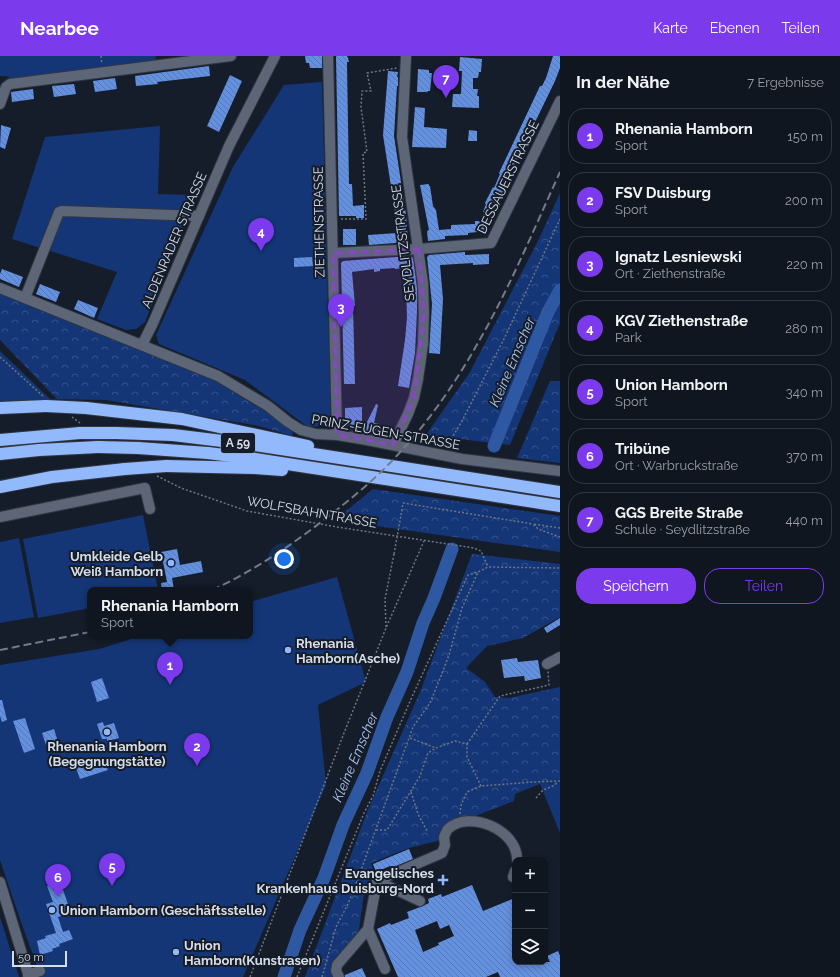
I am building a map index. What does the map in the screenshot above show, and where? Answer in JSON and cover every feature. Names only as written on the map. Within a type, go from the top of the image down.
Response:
[{"type":"highway","points":[[0,408],[46,402],[182,419],[298,443],[359,461]]},
{"type":"highway","name":"A 59","points":[[0,440],[81,429],[116,433],[209,439],[560,492]]},
{"type":"highway","name":"A 59","points":[[0,454],[39,450],[98,447],[208,453],[560,506]]},
{"type":"highway","points":[[0,487],[67,475],[125,468],[166,466],[255,468],[294,472],[347,473]]},
{"type":"street","points":[[0,104],[6,87],[10,84],[232,56]]},
{"type":"street","name":"ZIETHENSTRASSE","points":[[328,56],[337,435]]},
{"type":"street","name":"SEYDLITZSTRASSE","points":[[393,445],[414,398],[423,344],[423,283],[402,137],[406,56]]},
{"type":"street","name":"ALDENRADER STRASSE","points":[[142,344],[153,323],[229,146],[277,57]]},
{"type":"street","name":"DESSAUERSTRASSE","points":[[419,249],[491,243],[560,101]]},
{"type":"street","points":[[25,298],[59,212],[199,216]]},
{"type":"street","points":[[333,253],[419,249]]},
{"type":"street","name":"PRINZ-EUGEN-STRASSE","points":[[0,288],[142,344],[218,376],[268,406],[301,430],[316,434],[337,435],[393,445],[444,456],[560,471]]},
{"type":"street","points":[[0,517],[145,488],[150,509]]},
{"type":"street","points":[[547,664],[560,657]]},
{"type":"street","points":[[377,881],[442,853],[445,845],[444,837],[448,829],[460,823],[475,821],[487,824],[504,833],[513,842],[517,857]]},
{"type":"street","points":[[377,881],[420,901]]},
{"type":"street","points":[[339,977],[336,971],[337,965],[368,928],[377,881]]},
{"type":"street","points":[[0,882],[29,976],[40,972]]},
{"type":"street","points":[[368,928],[385,969]]},
{"type":"path","points":[[332,220],[366,219],[363,153],[367,152],[361,107],[362,91],[371,91],[367,73],[405,67]]},
{"type":"path","points":[[444,456],[447,445],[469,407],[507,334],[560,220]]},
{"type":"path","points":[[0,357],[46,402]]},
{"type":"path","points":[[69,415],[81,429]]},
{"type":"path","name":"WOLFSBAHNTRASSE","points":[[151,474],[181,488],[247,511],[337,527],[474,548],[481,551],[488,567]]},
{"type":"path","points":[[386,628],[385,599],[403,503],[560,528]]},
{"type":"path","points":[[533,524],[538,529],[560,537]]},
{"type":"path","points":[[250,977],[386,628],[425,540]]},
{"type":"path","points":[[297,977],[358,826],[372,796],[380,771],[443,627],[468,575],[488,567],[560,568]]},
{"type":"path","points":[[322,977],[336,927],[348,904],[416,721],[433,697],[447,660],[462,608],[478,572]]},
{"type":"path","points":[[481,786],[468,757],[467,744],[500,696],[549,685],[547,664]]},
{"type":"path","points":[[410,738],[436,748]]},
{"type":"path","points":[[376,830],[387,830],[420,776],[428,754],[436,748],[455,742],[467,744]]},
{"type":"path","points":[[460,823],[461,805],[467,792],[481,786],[559,781]]},
{"type":"path","points":[[536,798],[543,790],[553,786],[559,781]]},
{"type":"path","points":[[411,792],[418,814],[427,831]]},
{"type":"highlighted area","points":[[419,249],[424,314],[414,398],[393,445],[337,435],[333,253]]},
{"type":"green space","points":[[0,56],[156,56],[154,65],[14,82],[7,76],[0,76]]},
{"type":"green space","points":[[322,82],[331,425],[308,427],[245,380],[159,344],[156,335],[233,167],[284,85]]},
{"type":"green space","points":[[160,126],[158,194],[194,195],[145,322],[136,329],[126,330],[97,319],[117,272],[12,239],[45,137]]},
{"type":"green space","points":[[560,193],[560,323],[510,445],[426,435],[470,372],[538,241]]},
{"type":"green space","points":[[0,292],[215,381],[293,428],[292,436],[259,426],[106,400],[57,399],[0,340]]},
{"type":"green space","points":[[0,351],[50,399],[0,402]]},
{"type":"green space","points":[[550,381],[560,381],[560,463],[517,458]]},
{"type":"green space","points":[[373,489],[560,516],[560,552],[335,520]]},
{"type":"green space","points":[[143,515],[157,587],[87,587],[87,609],[38,618],[23,539]]},
{"type":"green space","points":[[19,538],[34,617],[0,623],[0,542]]},
{"type":"green space","points":[[472,554],[560,564],[560,617],[523,638],[487,646],[466,668],[485,682],[495,697],[509,698],[560,687],[560,783],[540,784],[515,794],[514,801],[442,829],[439,834],[441,840],[409,848],[371,863],[373,869],[371,870],[374,878],[365,886],[359,929],[357,934],[334,963],[334,977],[305,977],[367,812],[420,692]]},
{"type":"green space","points":[[337,577],[366,682],[318,705],[326,785],[243,977],[41,977],[0,860],[0,665],[99,649],[131,639],[253,639],[253,601]]},
{"type":"green space","points":[[560,783],[560,833],[540,784]]},
{"type":"green space","points":[[0,917],[19,977],[0,977]]},
{"type":"building","points":[[305,56],[322,56],[322,68],[310,68],[309,63],[306,63]]},
{"type":"building","points":[[336,56],[347,56],[349,62],[347,62],[347,64],[349,184],[352,184],[353,206],[364,205],[364,218],[356,218],[356,216],[339,216]]},
{"type":"building","points":[[553,56],[560,56],[560,68],[492,216],[483,212],[485,203],[493,187],[494,188],[500,174],[499,173],[540,86],[542,86],[546,78]]},
{"type":"building","points":[[460,57],[482,59],[481,72],[479,72],[478,78],[473,78],[473,89],[478,89],[477,96],[479,96],[479,108],[452,107],[453,94],[461,94],[462,71],[459,71]]},
{"type":"building","points":[[209,66],[210,76],[136,86],[135,76]]},
{"type":"building","points":[[418,69],[429,70],[429,73],[432,73],[430,91],[417,92]]},
{"type":"building","points":[[388,71],[398,72],[394,136],[406,215],[408,242],[369,245],[368,235],[397,233],[383,135]]},
{"type":"building","points":[[230,75],[242,81],[219,132],[207,126]]},
{"type":"building","points":[[115,78],[117,89],[95,92],[93,81]]},
{"type":"building","points":[[74,84],[76,94],[54,97],[52,86]]},
{"type":"building","points":[[33,89],[34,99],[12,102],[11,92]]},
{"type":"building","points":[[415,107],[425,108],[424,127],[447,129],[446,148],[412,147]]},
{"type":"building","points":[[1,125],[11,128],[5,149],[0,147]]},
{"type":"building","points":[[469,130],[477,131],[477,141],[468,141]]},
{"type":"building","points":[[429,184],[433,206],[436,210],[439,230],[451,229],[451,225],[475,224],[475,221],[485,221],[486,231],[468,233],[468,235],[445,236],[445,239],[428,241],[427,231],[429,230],[420,185]]},
{"type":"building","points":[[343,229],[356,229],[356,245],[343,245]]},
{"type":"building","points":[[465,252],[465,255],[489,254],[489,264],[473,265],[473,263],[440,265],[443,299],[440,354],[429,353],[432,304],[427,257],[429,255]]},
{"type":"building","points":[[410,256],[413,258],[417,288],[417,311],[415,353],[409,388],[398,386],[407,317],[406,287],[402,268],[380,269],[380,271],[374,272],[374,269],[352,272],[355,306],[353,306],[355,384],[344,384],[341,263],[343,261]]},
{"type":"building","points":[[312,257],[313,266],[294,267],[294,258]]},
{"type":"building","points":[[2,269],[23,277],[19,287],[0,279]]},
{"type":"building","points":[[40,284],[60,292],[56,302],[36,294]]},
{"type":"building","points":[[78,300],[98,308],[94,318],[74,309]]},
{"type":"building","points":[[376,404],[378,405],[374,423],[380,424],[378,434],[363,430]]},
{"type":"building","points":[[362,407],[362,430],[347,426],[345,424],[345,408]]},
{"type":"building","name":"Umkleide Gelb Weiß Hamborn","points":[[177,549],[180,565],[201,561],[203,572],[172,578],[174,587],[162,587],[161,583],[167,582],[161,552]]},
{"type":"building","points":[[560,618],[560,625],[547,633],[544,628]]},
{"type":"building","points":[[517,658],[518,662],[538,660],[541,678],[525,681],[524,676],[504,678],[501,660]]},
{"type":"building","points":[[102,678],[109,698],[97,702],[91,682]]},
{"type":"building","points":[[0,700],[2,700],[7,720],[2,722],[0,716]]},
{"type":"building","points":[[25,718],[35,749],[24,753],[13,721]]},
{"type":"building","points":[[103,722],[104,726],[114,723],[119,738],[107,741],[107,739],[102,739],[97,724]]},
{"type":"building","points":[[54,729],[58,742],[46,745],[42,733]]},
{"type":"building","points":[[104,759],[108,770],[80,779],[76,768]]},
{"type":"building","points":[[409,849],[413,859],[376,872],[373,864]]},
{"type":"building","points":[[60,881],[71,913],[58,917],[63,932],[69,930],[73,939],[59,944],[60,946],[52,949],[53,951],[40,955],[37,941],[46,938],[45,936],[56,933],[46,904],[53,902],[47,886]]},
{"type":"building","points":[[472,885],[483,911],[512,899],[512,965],[548,965],[548,962],[550,962],[548,956],[558,951],[560,956],[560,977],[500,977],[498,972],[486,977],[398,977],[377,929],[390,923],[391,925],[409,918],[407,912],[429,903],[428,899],[441,894],[442,897]],"holes":[[[437,921],[440,929],[449,925],[454,936],[423,952],[415,930]]]},
{"type":"building","points":[[362,968],[366,977],[345,977],[345,975]]},
{"type":"waterway","name":"Kleine Emscher","points":[[494,446],[548,312],[560,290]]},
{"type":"waterway","name":"Kleine Emscher","points":[[284,977],[300,930],[324,878],[343,825],[367,773],[387,717],[407,672],[423,623],[452,549]]},
{"type":"railway","points":[[218,587],[260,564],[290,545],[320,523],[374,479],[413,438],[448,391],[479,341],[511,279],[560,172]]},
{"type":"railway","points":[[0,650],[87,633]]},
{"type":"place","name":"GGS Breite Straße","points":[[446,98]]},
{"type":"place","name":"KGV Ziethenstraße","points":[[261,251]]},
{"type":"place","name":"Ignatz Lesniewski","points":[[341,327]]},
{"type":"place","name":"Umkleide Gelb Weiß Hamborn","points":[[171,563]]},
{"type":"place","name":"Rhenania Hamborn(Asche)","points":[[288,650]]},
{"type":"place","name":"Rhenania Hamborn","points":[[170,685]]},
{"type":"place","name":"Rhenania Hamborn (Begegnungstätte)","points":[[107,732]]},
{"type":"place","name":"FSV Duisburg","points":[[197,766]]},
{"type":"place","name":"Evangelisches Krankenhaus Duisburg-Nord","points":[[443,880]]},
{"type":"place","name":"Union Hamborn","points":[[112,886]]},
{"type":"place","name":"Tribüne","points":[[58,897]]},
{"type":"place","name":"Union Hamborn (Geschäftsstelle)","points":[[52,910]]},
{"type":"place","name":"Union Hamborn(Kunstrasen)","points":[[176,952]]}]
